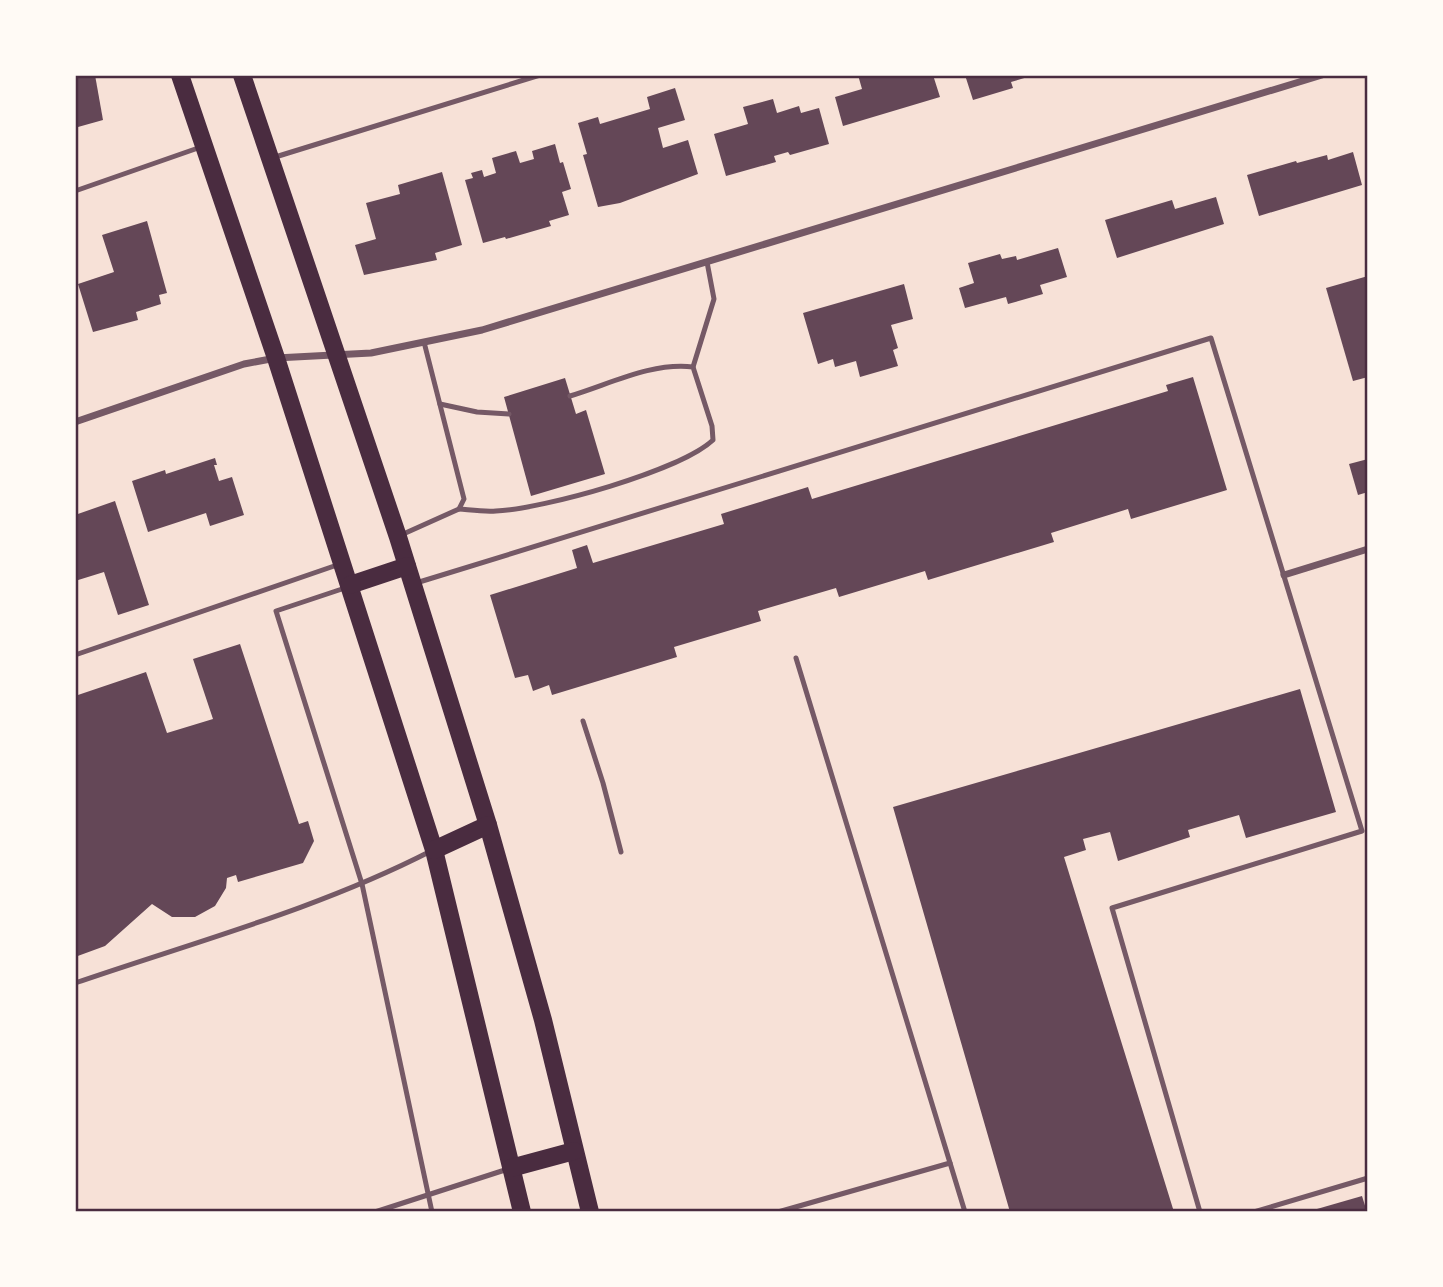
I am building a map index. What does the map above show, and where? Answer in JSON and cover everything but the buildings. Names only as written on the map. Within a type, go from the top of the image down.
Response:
[{"type":"main road","points":[[180,75],[351,585],[434,850],[522,1212]]},
{"type":"main road","points":[[242,75],[398,537],[488,825],[543,1020],[590,1212]]},
{"type":"main road","points":[[351,585],[407,566]]},
{"type":"main road","points":[[434,850],[488,825]]},
{"type":"main road","points":[[511,1168],[574,1151]]},
{"type":"street","points":[[75,422],[244,365],[276,358],[371,353],[482,330],[1322,75]]},
{"type":"street","points":[[1284,575],[1368,549]]},
{"type":"lane","points":[[270,159],[540,75]]},
{"type":"lane","points":[[75,191],[205,146]]},
{"type":"lane","points":[[398,537],[459,509],[496,511],[546,504],[630,479],[702,450],[713,440],[712,426],[693,367],[715,299],[707,262]]},
{"type":"lane","points":[[413,584],[1211,338],[1365,833],[1112,908],[1200,1212]]},
{"type":"lane","points":[[424,342],[464,499],[459,509]]},
{"type":"lane","points":[[570,396],[641,373],[678,365],[693,367]]},
{"type":"lane","points":[[440,404],[477,412],[509,414]]},
{"type":"lane","points":[[75,655],[343,563]]},
{"type":"lane","points":[[351,585],[276,611],[362,884],[432,1212]]},
{"type":"lane","points":[[796,658],[965,1212]]},
{"type":"lane","points":[[583,721],[621,852]]},
{"type":"lane","points":[[75,984],[362,884],[434,850]]},
{"type":"lane","points":[[782,1211],[950,1163]]},
{"type":"lane","points":[[375,1212],[511,1168]]},
{"type":"lane","points":[[1254,1212],[1368,1178]]}]
